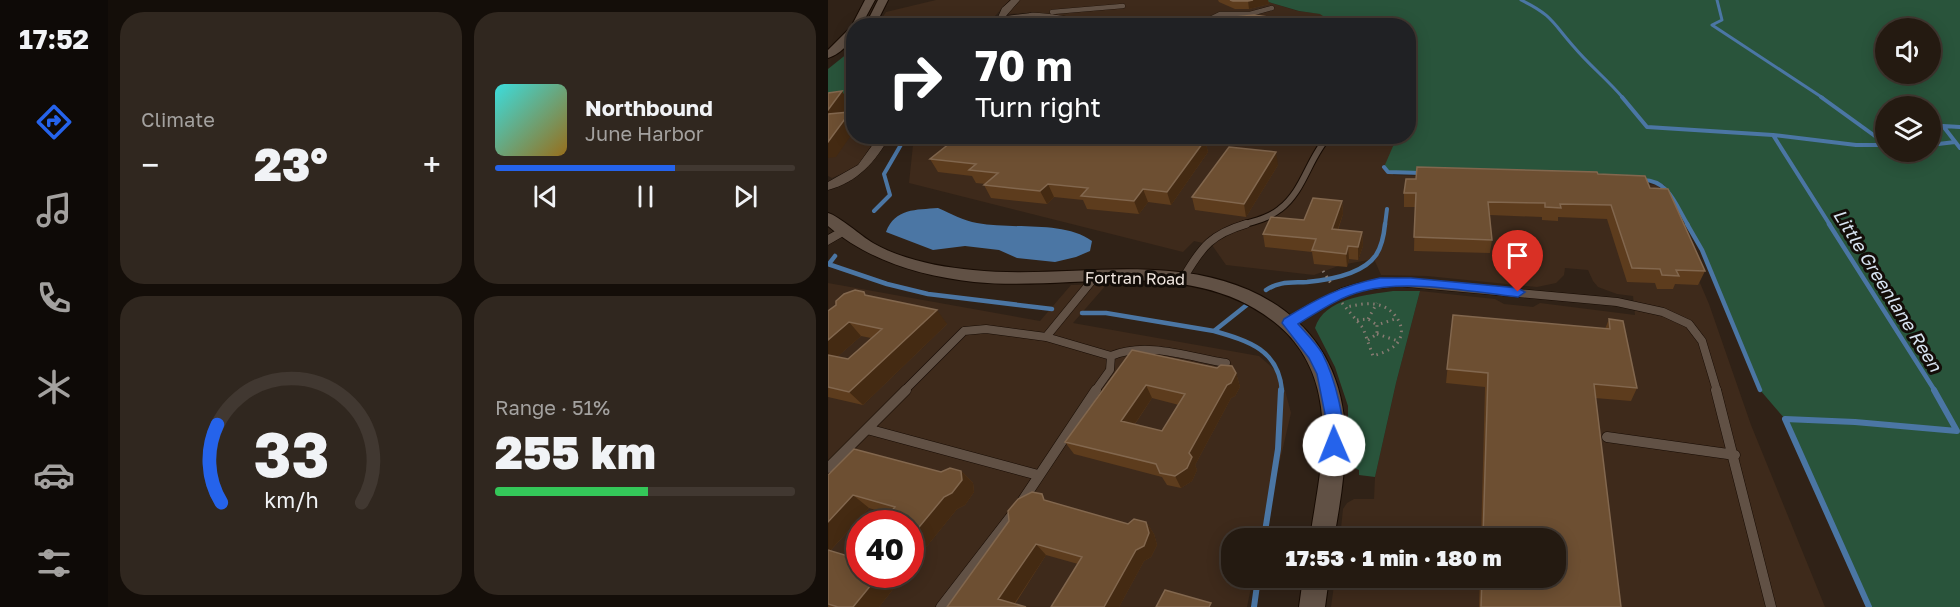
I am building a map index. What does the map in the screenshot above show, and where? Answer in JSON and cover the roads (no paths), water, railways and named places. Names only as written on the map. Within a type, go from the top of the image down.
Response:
[{"type":"street","points":[[861,18],[870,0]]},
{"type":"street","points":[[874,18],[883,0]]},
{"type":"street","points":[[1001,18],[1005,10],[1016,0]]},
{"type":"street","points":[[1008,18],[1031,15]]},
{"type":"street","points":[[828,56],[846,39]]},
{"type":"street","points":[[828,65],[846,42]]},
{"type":"street","points":[[828,186],[866,166],[880,144]]},
{"type":"street","name":"Fortran Road","points":[[828,218],[835,236],[934,269],[994,277],[1184,277],[1221,285],[1263,303],[1289,323],[1315,354],[1331,397],[1334,445],[1323,528]]},
{"type":"street","points":[[1312,607],[1315,588]]},
{"type":"lane","points":[[1098,8],[1104,0]]},
{"type":"lane","points":[[1031,15],[1123,6]]},
{"type":"lane","points":[[1210,18],[1224,12],[1251,14],[1272,8]]},
{"type":"lane","points":[[1045,13],[1067,18]]},
{"type":"lane","points":[[1184,277],[1201,249],[1212,238],[1258,221],[1287,203],[1302,181],[1321,144]]},
{"type":"lane","points":[[1046,337],[1095,277]]},
{"type":"lane","points":[[1289,323],[1342,292],[1370,285],[1397,282],[1602,300],[1678,317],[1698,332],[1735,455],[1771,607]]},
{"type":"lane","points":[[828,468],[964,331],[986,329],[1046,337],[1111,357],[1125,350],[1140,348],[1226,363]]},
{"type":"lane","points":[[941,607],[1019,506],[1072,423],[1110,370],[1111,357]]},
{"type":"lane","points":[[867,429],[1038,475]]},
{"type":"lane","points":[[1607,437],[1735,455]]},
{"type":"water","points":[[938,208],[977,223],[1066,230],[1092,241],[1090,251],[1055,262],[1017,258],[999,250],[965,246],[933,250],[886,232],[895,218],[901,214],[914,210]]},
{"type":"waterway","name":"Little Greenlane Reen","points":[[1521,0],[1551,20],[1623,98]]},
{"type":"waterway","points":[[1717,0],[1722,20],[1712,25],[1823,98]]},
{"type":"waterway","name":"Little Greenlane Reen","points":[[1622,97],[1647,127],[1773,135]]},
{"type":"waterway","points":[[1821,97],[1875,136]]},
{"type":"waterway","points":[[1960,127],[1943,126],[1960,148]]},
{"type":"waterway","points":[[1773,135],[1856,145],[1875,145]]},
{"type":"waterway","name":"Little Greenlane Reen","points":[[1773,135],[1830,225]]},
{"type":"waterway","points":[[1941,144],[1955,142]]},
{"type":"waterway","points":[[874,211],[890,195],[884,174],[901,144]]},
{"type":"waterway","points":[[1384,167],[1388,172],[1421,173]]},
{"type":"waterway","points":[[1643,180],[1652,181],[1665,189],[1671,195],[1688,225]]},
{"type":"waterway","points":[[1385,225],[1387,209]]},
{"type":"waterway","points":[[1266,290],[1281,284],[1335,278],[1363,267],[1378,252],[1385,224]]},
{"type":"waterway","points":[[1687,224],[1702,250],[1760,390]]},
{"type":"waterway","name":"Little Greenlane Reen","points":[[1829,224],[1935,391]]},
{"type":"waterway","points":[[829,264],[835,256]]},
{"type":"waterway","points":[[828,264],[887,284],[928,294],[1052,309]]},
{"type":"waterway","points":[[1214,331],[1248,304]]},
{"type":"waterway","points":[[1082,313],[1106,313],[1214,331]]},
{"type":"waterway","points":[[1214,331],[1260,349],[1275,366],[1280,377],[1282,391]]},
{"type":"waterway","points":[[1266,528],[1278,449],[1281,390]]},
{"type":"waterway","name":"Little Greenlane Reen","points":[[1869,607],[1785,419],[1855,422],[1957,431],[1934,390]]},
{"type":"waterway","points":[[1254,607],[1257,588]]}]
